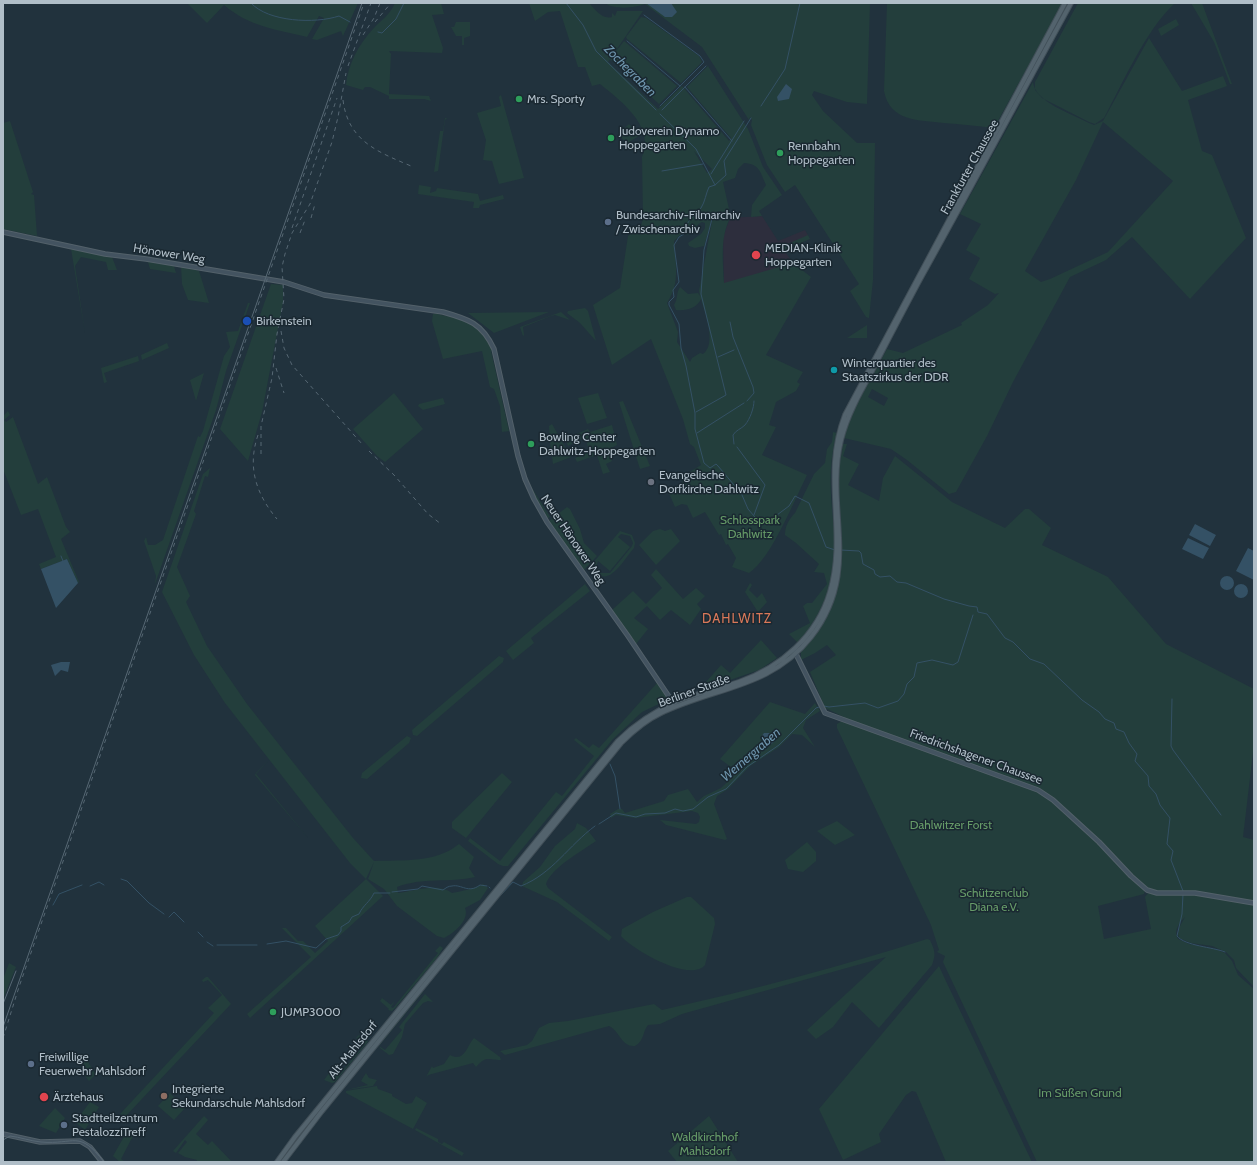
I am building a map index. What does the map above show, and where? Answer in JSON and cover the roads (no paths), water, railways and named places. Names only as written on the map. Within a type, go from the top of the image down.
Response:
[{"type":"main road","name":"Frankfurter Chaussee","points":[[886,340],[1065,3]]},
{"type":"main road","name":"Frankfurter Chaussee","points":[[886,340],[1071,3]]},
{"type":"main road","name":"Hönower Weg","points":[[3,232],[70,247],[265,279]]},
{"type":"main road","name":"Neuer Hönower Weg","points":[[265,279],[284,282],[317,293],[443,312],[468,320],[482,329],[489,337],[497,359],[518,456],[525,479],[534,500],[548,524],[674,705]]},
{"type":"main road","name":"Berliner Straße","points":[[448,952],[621,743],[645,722],[674,705],[754,676],[795,652],[809,633],[824,609],[833,581],[838,557],[839,542],[833,474],[838,441],[848,408],[886,340]]},
{"type":"main road","name":"Friedrichshagener Chaussee","points":[[795,652],[823,711],[827,714],[1038,790],[1050,797],[1100,842],[1143,888],[1157,893],[1186,893],[1254,903]]},
{"type":"main road","name":"Alt-Mahlsdorf","points":[[277,1162],[448,952]]},
{"type":"main road","name":"Alt-Mahlsdorf","points":[[283,1162],[448,952]]},
{"type":"main road","points":[[3,1134],[40,1142],[80,1141],[90,1147],[102,1162]]},
{"type":"waterway","name":"Zochegraben","points":[[251,3],[259,9],[280,18],[292,20],[318,20],[339,16],[350,22]]},
{"type":"waterway","name":"Zochegraben","points":[[378,32],[382,33],[396,19],[404,3]]},
{"type":"waterway","name":"Zochegraben","points":[[566,3],[583,25],[596,51],[656,110]]},
{"type":"waterway","points":[[761,106],[785,69],[800,3]]},
{"type":"waterway","points":[[644,15],[700,56],[704,62],[660,106]]},
{"type":"waterway","points":[[627,41],[680,86]]},
{"type":"waterway","points":[[662,110],[706,66]]},
{"type":"waterway","points":[[685,87],[732,141]]},
{"type":"waterway","name":"Zochegraben","points":[[660,114],[696,149],[715,185]]},
{"type":"waterway","points":[[751,118],[724,161],[726,175],[715,185],[709,187],[701,208],[687,225],[684,234],[679,237],[674,245],[679,282],[673,290],[674,297],[669,302],[669,305],[679,324],[681,348],[695,413],[695,429],[704,463],[710,468],[716,464],[734,485],[739,488],[748,509],[761,524],[765,524],[789,506],[795,496],[809,503],[826,547],[835,550]]},
{"type":"waterway","points":[[711,174],[744,121]]},
{"type":"waterway","points":[[662,171],[703,164]]},
{"type":"waterway","points":[[696,412],[726,395],[701,294],[704,250],[713,215]]},
{"type":"waterway","points":[[730,322],[733,337],[753,387],[754,393],[747,401]]},
{"type":"waterway","points":[[718,357],[734,350]]},
{"type":"waterway","points":[[734,444],[733,435],[747,423],[754,401]]},
{"type":"waterway","points":[[697,433],[744,403]]},
{"type":"waterway","points":[[737,447],[765,485],[754,515]]},
{"type":"waterway","points":[[840,550],[859,551],[861,553],[863,564],[874,570],[875,574],[880,577],[890,576],[897,582],[906,583],[944,599],[977,607],[978,612],[987,614],[1005,638],[1013,642],[1030,659],[1044,664],[1082,700],[1099,712],[1105,719],[1114,723],[1116,729],[1124,732],[1129,743],[1137,754],[1135,761],[1148,776],[1149,786],[1156,794],[1160,805],[1170,818],[1167,844],[1173,851],[1171,860],[1183,891]]},
{"type":"waterway","points":[[61,556],[63,561]]},
{"type":"waterway","name":"Wernergraben","points":[[824,706],[829,707],[865,703],[878,708],[898,701],[904,694],[907,684],[914,677],[917,663],[932,660],[953,665],[958,662],[973,615]]},
{"type":"waterway","points":[[1172,699],[1171,746],[1221,815]]},
{"type":"waterway","name":"Wernergraben","points":[[599,824],[616,813],[636,817],[645,814],[665,813],[675,809],[683,811],[693,809],[708,797],[726,789],[747,767],[779,745],[816,708],[819,707]]},
{"type":"waterway","points":[[610,764],[615,776],[620,809]]},
{"type":"waterway","name":"Wernergraben","points":[[500,896],[513,882],[521,886],[542,874],[595,826]]},
{"type":"waterway","name":"Wernergraben","points":[[121,879],[127,881],[149,903],[164,914]]},
{"type":"waterway","name":"Wernergraben","points":[[90,886],[99,882],[104,885]]},
{"type":"waterway","name":"Wernergraben","points":[[53,905],[59,894],[82,885]]},
{"type":"waterway","name":"Wernergraben","points":[[392,892],[418,889],[422,886],[443,890],[451,886],[469,889],[476,888],[480,885],[487,886]]},
{"type":"waterway","name":"Wernergraben","points":[[267,944],[286,941],[316,948],[326,939],[338,935],[341,931],[341,927],[349,922],[352,917],[359,914],[374,893],[390,893]]},
{"type":"waterway","points":[[1183,894],[1182,914],[1177,936],[1186,942],[1225,952]]},
{"type":"waterway","name":"Wernergraben","points":[[169,917],[174,912],[184,922]]},
{"type":"waterway","name":"Wernergraben","points":[[198,932],[203,937]]},
{"type":"waterway","name":"Wernergraben","points":[[207,942],[213,946]]},
{"type":"waterway","name":"Wernergraben","points":[[217,945],[257,945]]},
{"type":"tram line","points":[[3,1027],[362,3]]},
{"type":"tram line","points":[[3,1004],[16,971]]},
{"type":"tram line","points":[[3,1140],[10,1136],[41,1142],[82,1142],[96,1152],[104,1162]]},
{"type":"railway","points":[[3,1038],[19,987],[364,3]]},
{"type":"railway","points":[[348,66],[371,3]]},
{"type":"railway","points":[[363,35],[374,18],[380,3]]},
{"type":"railway","points":[[375,22],[391,3]]},
{"type":"railway","points":[[261,454],[261,426],[272,378],[277,334],[284,299],[282,267],[292,233],[310,204],[332,142],[346,73]]},
{"type":"railway","points":[[292,228],[337,98]]},
{"type":"railway","points":[[343,100],[346,114],[351,126],[366,143],[387,156],[411,166]]},
{"type":"railway","points":[[311,218],[315,204]]},
{"type":"railway","points":[[300,233],[305,220]]},
{"type":"railway","points":[[281,331],[284,348],[292,365],[362,444]]},
{"type":"railway","points":[[276,368],[284,393]]},
{"type":"railway","points":[[258,435],[253,458],[256,480],[264,500],[277,519]]},
{"type":"railway","points":[[369,451],[394,475],[428,514],[441,524]]},
{"type":"place","name":"Mrs. Sporty","points":[[519,99]]},
{"type":"place","name":"Judoverein Dynamo Hoppegarten","points":[[611,138]]},
{"type":"place","name":"Rennbahn Hoppegarten","points":[[780,153]]},
{"type":"place","name":"Bundesarchiv-Filmarchiv / Zwischenarchiv","points":[[608,222]]},
{"type":"place","name":"MEDIAN-Klinik Hoppegarten","points":[[756,255]]},
{"type":"place","name":"Birkenstein","points":[[247,321]]},
{"type":"place","name":"Winterquartier des Staatszirkus der DDR","points":[[834,370]]},
{"type":"place","name":"Bowling Center Dahlwitz-Hoppegarten","points":[[531,444]]},
{"type":"place","name":"Evangelische Dorfkirche Dahlwitz","points":[[651,482]]},
{"type":"place","name":"JUMP3000","points":[[273,1012]]},
{"type":"place","name":"Freiwillige Feuerwehr Mahlsdorf","points":[[31,1064]]},
{"type":"place","name":"Integrierte Sekundarschule Mahlsdorf","points":[[164,1096]]},
{"type":"place","name":"Ärztehaus","points":[[44,1097]]},
{"type":"place","name":"Stadtteilzentrum PestalozziTreff","points":[[64,1125]]},
{"type":"district","name":"DAHLWITZ","points":[[737,619]]},
{"type":"park label","name":"Schlosspark Dahlwitz","points":[[750,527]]},
{"type":"park label","name":"Dahlwitzer Forst","points":[[951,825]]},
{"type":"park label","name":"Schützenclub Diana e.V.","points":[[994,900]]},
{"type":"park label","name":"Im Süßen Grund","points":[[1080,1093]]},
{"type":"park label","name":"Waldkirchhof Mahlsdorf","points":[[705,1144]]}]
